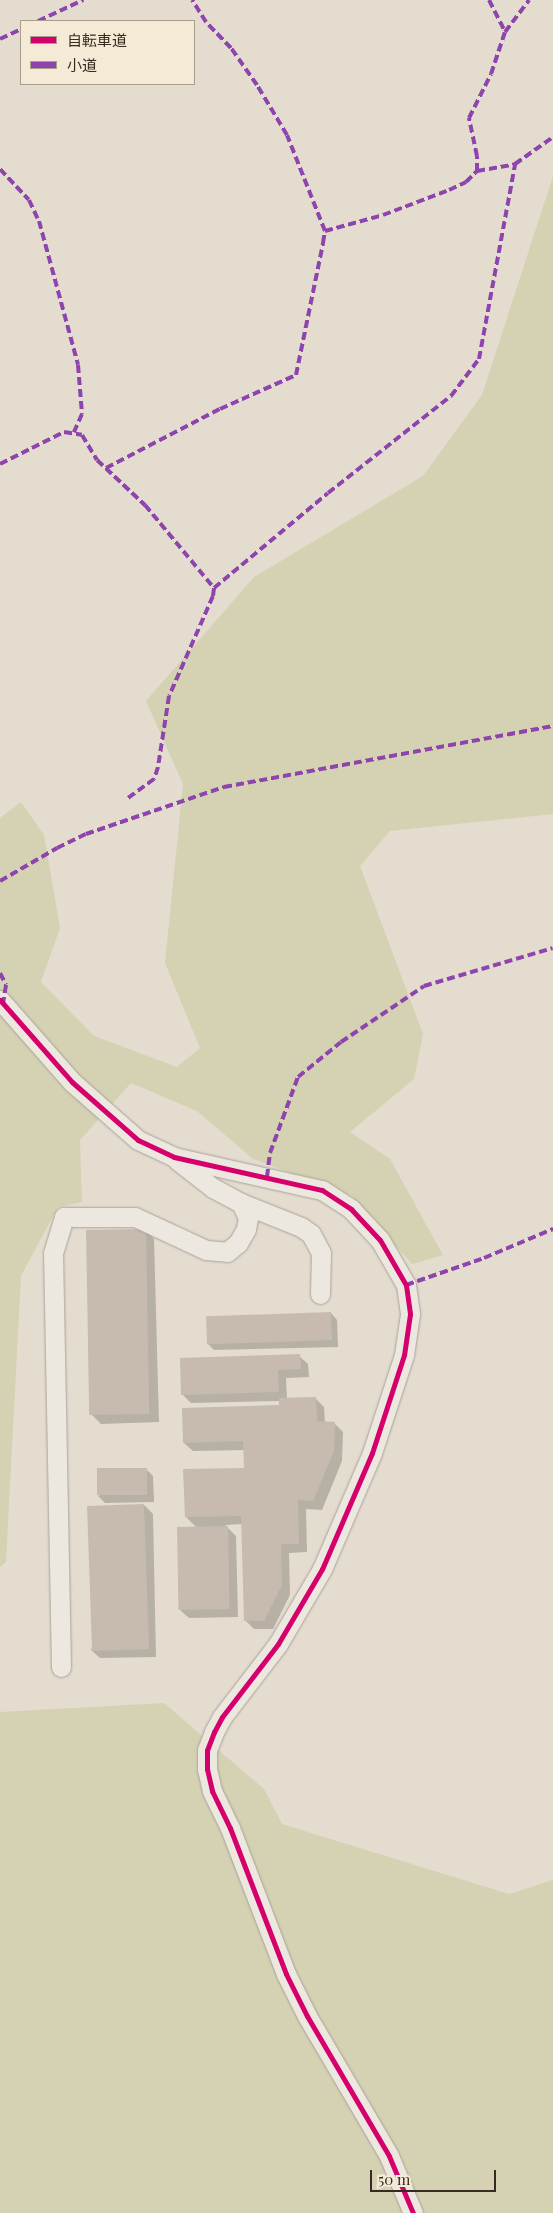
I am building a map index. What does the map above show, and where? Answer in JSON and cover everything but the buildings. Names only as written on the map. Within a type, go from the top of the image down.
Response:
[{"type":"street","points":[[0,1000],[72,1082],[138,1140],[174,1157],[322,1190],[351,1208],[380,1240],[406,1285],[410,1314],[404,1356],[372,1453],[322,1569],[278,1644],[222,1717],[214,1732],[207,1750],[207,1769],[212,1791],[233,1837],[286,1974],[307,2016],[389,2156],[413,2213]]},
{"type":"street","points":[[174,1157],[213,1188],[241,1203],[300,1227],[311,1234],[321,1253],[320,1294]]},
{"type":"street","points":[[61,1667],[53,1253],[64,1217],[135,1217],[206,1250],[227,1252],[238,1243],[246,1229],[248,1218],[241,1203]]},
{"type":"shaded area","points":[[553,176],[553,814],[390,831],[360,866],[423,1034],[414,1079],[350,1132],[390,1159],[443,1255],[412,1264],[352,1196],[253,1159],[197,1111],[131,1083],[80,1140],[82,1202],[58,1207],[21,1276],[6,1562],[0,1567],[0,818],[21,802],[44,835],[60,928],[41,982],[94,1036],[177,1067],[200,1048],[165,963],[183,784],[146,701],[254,577],[423,476],[482,395]]},
{"type":"shaded area","points":[[164,1703],[264,1789],[282,1824],[509,1894],[553,1880],[553,2213],[0,2213],[0,1712]]},
{"type":"marked path","points":[[40,20],[83,0]]},
{"type":"marked path","points":[[106,468],[220,409],[296,375],[323,243],[325,231],[287,135],[257,85],[231,48],[206,22],[192,0]]},
{"type":"marked path","points":[[489,0],[505,32]]},
{"type":"marked path","points":[[325,231],[383,215],[449,190],[466,182],[477,171],[477,156],[469,118],[491,74],[505,32],[529,0]]},
{"type":"marked path","points":[[0,39],[20,29]]},
{"type":"marked path","points":[[214,588],[328,493],[451,396],[479,359],[515,164],[553,137]]},
{"type":"marked path","points":[[477,171],[515,164]]},
{"type":"marked path","points":[[0,169],[29,200],[39,221],[78,365],[82,414],[74,432]]},
{"type":"marked path","points":[[0,464],[64,432],[82,435],[97,460],[145,505],[214,588],[213,596],[169,696],[158,767],[154,779],[128,798]]},
{"type":"marked path","points":[[0,881],[57,848],[86,834],[224,787],[553,726]]},
{"type":"marked path","points":[[267,1177],[270,1153],[298,1077],[341,1042],[424,986],[553,948]]},
{"type":"marked path","points":[[0,973],[6,985],[3,1003]]},
{"type":"marked path","points":[[406,1285],[484,1258],[553,1229]]},
{"type":"cycle path","points":[[0,1000],[72,1082],[138,1140],[174,1157],[322,1190],[351,1209],[380,1240],[406,1285],[410,1314],[404,1355],[372,1453],[322,1569],[278,1644],[222,1717],[214,1732],[207,1750],[207,1769],[212,1791],[230,1828],[286,1974],[307,2016],[389,2156],[413,2213]]}]
